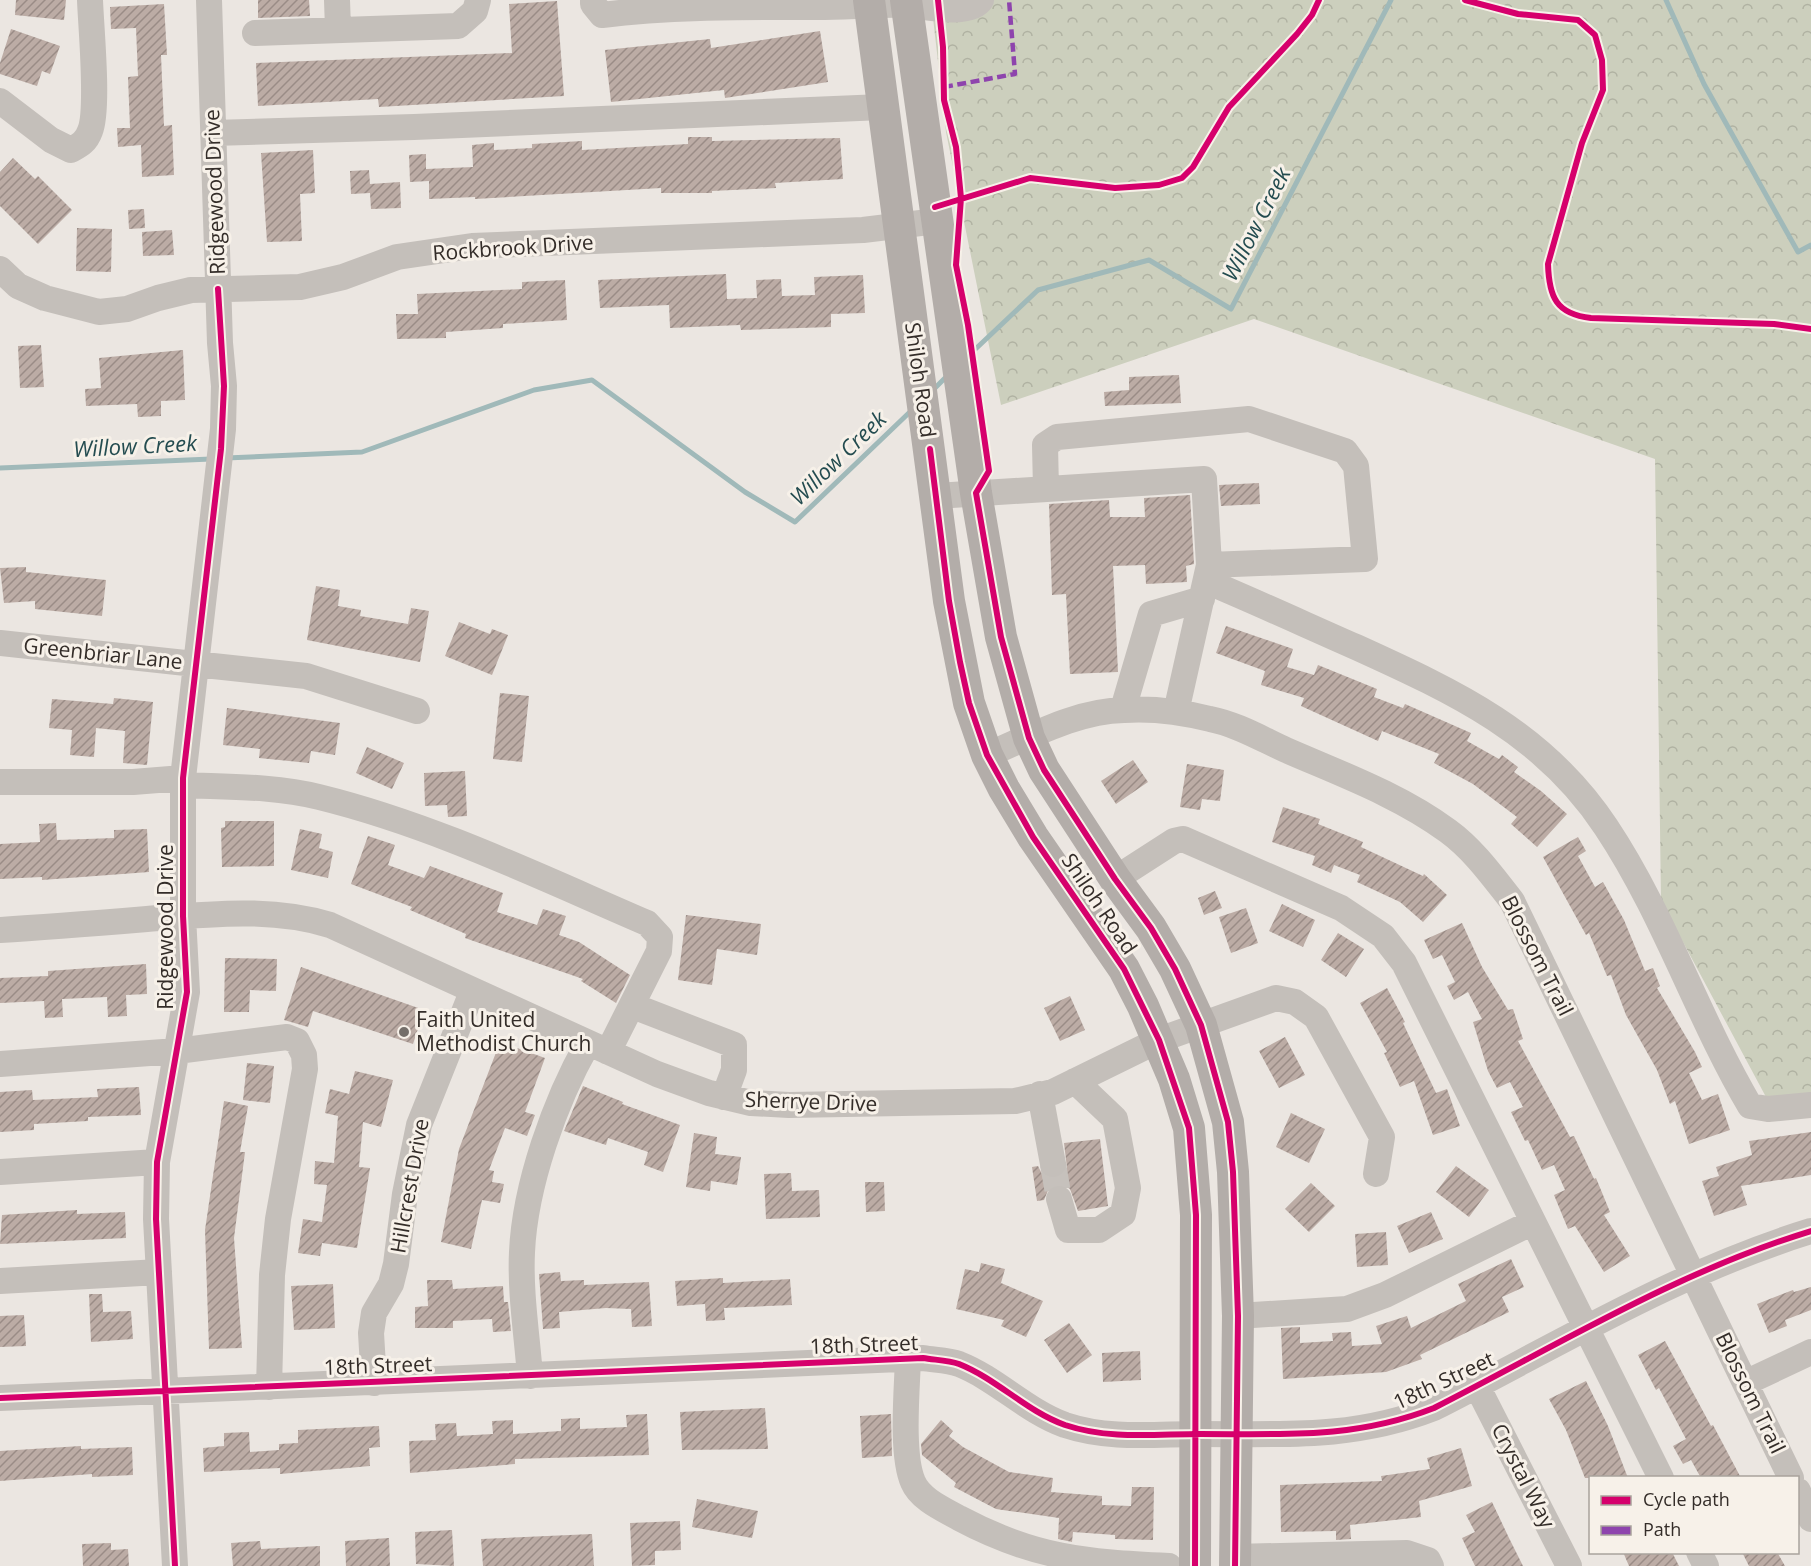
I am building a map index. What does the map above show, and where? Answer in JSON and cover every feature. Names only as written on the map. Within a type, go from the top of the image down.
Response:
[{"type":"main road","name":"Shiloh Road","points":[[869,3],[949,601],[969,703],[987,755],[1033,837],[1124,969],[1159,1040],[1189,1128],[1196,1215],[1196,1566]]},
{"type":"main road","name":"Shiloh Road","points":[[906,3],[976,493],[1001,638],[1029,738],[1044,770],[1115,879],[1151,928],[1175,969],[1201,1025],[1228,1122],[1233,1172],[1238,1316],[1234,1562]]},
{"type":"street","points":[[0,101],[51,140],[71,150],[84,143],[92,129],[90,0]]},
{"type":"street","name":"Ridgewood Drive","points":[[176,1566],[159,1272],[157,1162],[187,992],[183,916],[183,782],[221,449],[224,386],[218,289],[209,0]]},
{"type":"street","points":[[337,0],[338,29]]},
{"type":"street","points":[[255,33],[458,26],[476,11],[478,0]]},
{"type":"street","points":[[593,0],[593,4],[602,15],[869,3],[906,3],[938,10],[969,8],[981,0]]},
{"type":"street","points":[[213,133],[882,107]]},
{"type":"street","name":"Rockbrook Drive","points":[[0,269],[18,286],[45,298],[99,312],[127,309],[158,298],[192,290],[300,287],[343,277],[397,257],[472,246],[692,238],[899,226],[937,221]]},
{"type":"street","points":[[1046,489],[1045,445],[1057,437],[1249,419],[1345,451],[1356,466],[1365,559],[1206,582],[1151,614],[1123,710]]},
{"type":"street","points":[[936,496],[1204,479],[1206,582],[1176,712]]},
{"type":"street","points":[[1206,582],[1462,696],[1523,736],[1569,780],[1606,826],[1634,875],[1750,1106],[1768,1109],[1811,1105]]},
{"type":"street","name":"Greenbriar Lane","points":[[0,642],[306,676],[417,711]]},
{"type":"street","name":"Blossom Trail","points":[[987,755],[1079,717],[1123,710],[1176,712],[1213,719],[1369,786],[1418,811],[1450,832],[1484,865],[1512,901],[1790,1476]]},
{"type":"street","points":[[0,782],[183,782],[279,790],[319,797],[447,837],[647,923],[660,937],[658,951],[633,1006],[598,1048],[574,1067],[553,1120],[528,1209],[522,1252],[530,1376]]},
{"type":"street","points":[[1115,879],[1174,841],[1183,839],[1341,908],[1383,936],[1404,963],[1660,1476]]},
{"type":"street","name":"Sherrye Drive","points":[[0,930],[183,916],[262,913],[303,917],[330,925],[472,992],[657,1074],[724,1097],[751,1103],[789,1105],[1015,1101],[1075,1081],[1159,1040],[1276,998],[1295,1002],[1316,1017],[1382,1137],[1376,1174]]},
{"type":"street","name":"Hillcrest Drive","points":[[374,1383],[371,1333],[374,1313],[391,1284],[396,1264],[405,1194],[419,1125],[472,992]]},
{"type":"street","points":[[633,1006],[734,1045],[734,1070],[724,1097]]},
{"type":"street","points":[[0,1064],[177,1051],[287,1037],[297,1041],[304,1055],[305,1069],[278,1219],[273,1275],[269,1387]]},
{"type":"street","points":[[1059,1199],[1068,1230],[1099,1230],[1124,1214],[1128,1188],[1115,1119],[1075,1081]]},
{"type":"street","points":[[1040,1094],[1053,1164]]},
{"type":"street","points":[[0,1172],[157,1162]]},
{"type":"street","points":[[1238,1316],[1347,1309],[1385,1294],[1533,1222]]},
{"type":"street","name":"18th Street","points":[[0,1398],[908,1359],[958,1364],[993,1383],[1024,1405],[1065,1425],[1105,1434],[1330,1434],[1399,1421],[1477,1386],[1692,1274],[1769,1244],[1811,1231]]},
{"type":"street","points":[[0,1281],[159,1272]]},
{"type":"street","points":[[1745,1383],[1811,1352]]},
{"type":"street","points":[[908,1359],[908,1458],[912,1480],[919,1492],[943,1509],[1008,1543],[1052,1556],[1109,1563],[1169,1566]]},
{"type":"street","name":"Crystal Way","points":[[1477,1386],[1569,1566]]},
{"type":"street","points":[[1799,1495],[1811,1519]]},
{"type":"street","points":[[1234,1562],[1407,1553],[1428,1560],[1431,1566]]},
{"type":"green space","points":[[931,0],[1811,0],[1811,1093],[1766,1097],[1661,901],[1655,459],[1254,319],[1001,405],[946,132]]},
{"type":"building","points":[[16,0],[66,0],[64,20],[15,15]]},
{"type":"building","points":[[258,0],[309,0],[310,16],[258,18]]},
{"type":"building","points":[[557,1],[564,96],[379,107],[378,99],[258,106],[256,63],[512,53],[509,4]]},
{"type":"building","points":[[164,4],[167,55],[161,55],[164,126],[172,125],[174,175],[142,177],[141,145],[118,147],[117,128],[130,128],[128,77],[138,76],[136,28],[111,29],[110,7]]},
{"type":"building","points":[[11,29],[60,46],[50,74],[42,71],[37,86],[0,74],[0,63]]},
{"type":"building","points":[[820,31],[828,82],[725,98],[724,90],[611,102],[605,50],[710,39],[711,48]]},
{"type":"building","points":[[688,137],[712,137],[712,141],[840,138],[843,179],[775,183],[776,188],[712,191],[712,193],[661,193],[661,188],[475,199],[475,197],[429,199],[429,181],[410,182],[409,155],[426,154],[426,169],[473,167],[472,145],[494,143],[494,150],[532,148],[532,144],[582,141],[582,150],[688,144]]},
{"type":"building","points":[[313,150],[315,193],[300,194],[302,241],[267,242],[261,153]]},
{"type":"building","points":[[13,158],[35,179],[38,176],[72,210],[38,244],[0,206],[0,172]]},
{"type":"building","points":[[369,170],[370,184],[400,182],[401,208],[371,209],[370,193],[351,194],[350,171]]},
{"type":"building","points":[[144,209],[145,228],[129,229],[128,210]]},
{"type":"building","points":[[77,228],[112,229],[111,272],[76,271]]},
{"type":"building","points":[[172,230],[174,255],[143,256],[142,232]]},
{"type":"building","points":[[726,274],[727,299],[757,298],[756,280],[781,279],[782,296],[815,295],[814,277],[863,275],[865,313],[831,314],[831,327],[741,330],[740,325],[670,328],[669,305],[600,308],[598,280]]},
{"type":"building","points":[[565,280],[567,320],[503,324],[503,328],[446,332],[446,338],[397,339],[396,314],[418,314],[417,294],[522,289],[522,282]]},
{"type":"building","points":[[41,345],[44,387],[20,388],[18,346]]},
{"type":"building","points":[[183,350],[185,400],[161,401],[161,416],[138,417],[137,404],[86,406],[85,389],[101,388],[99,358]]},
{"type":"building","points":[[1179,375],[1181,403],[1105,406],[1104,392],[1129,390],[1129,377]]},
{"type":"building","points":[[1259,483],[1260,504],[1221,506],[1219,485]]},
{"type":"building","points":[[1190,495],[1194,564],[1186,566],[1187,582],[1146,584],[1145,565],[1113,566],[1118,672],[1070,674],[1066,594],[1052,595],[1049,504],[1109,500],[1110,517],[1145,517],[1144,498]]},
{"type":"building","points":[[26,567],[26,572],[106,580],[102,616],[35,609],[35,601],[4,603],[0,568]]},
{"type":"building","points":[[316,586],[340,590],[338,606],[361,610],[360,616],[408,624],[411,608],[429,611],[420,662],[307,640]]},
{"type":"building","points":[[459,622],[490,634],[492,629],[508,635],[492,675],[445,656]]},
{"type":"building","points":[[1226,626],[1293,649],[1287,667],[1314,675],[1318,665],[1377,689],[1374,697],[1403,708],[1405,704],[1471,733],[1467,741],[1499,759],[1502,755],[1518,767],[1514,772],[1541,791],[1567,814],[1537,847],[1511,824],[1517,817],[1473,784],[1434,763],[1439,754],[1382,731],[1378,741],[1301,706],[1304,698],[1261,685],[1265,671],[1216,653]]},
{"type":"building","points":[[500,693],[529,696],[522,762],[493,759]]},
{"type":"building","points":[[114,698],[153,702],[147,765],[123,763],[125,731],[96,728],[94,757],[70,755],[72,730],[49,728],[52,699],[113,704]]},
{"type":"building","points":[[227,708],[340,723],[335,755],[311,751],[309,763],[259,758],[260,749],[223,745]]},
{"type":"building","points":[[367,747],[404,763],[392,789],[356,773]]},
{"type":"building","points":[[1133,760],[1148,782],[1116,804],[1101,781]]},
{"type":"building","points":[[1187,764],[1224,770],[1220,801],[1202,799],[1200,810],[1180,807]]},
{"type":"building","points":[[465,771],[467,816],[448,817],[447,805],[425,806],[424,773]]},
{"type":"building","points":[[1283,807],[1320,819],[1318,824],[1363,842],[1361,847],[1423,876],[1424,874],[1447,895],[1423,922],[1400,902],[1357,882],[1360,875],[1334,865],[1331,873],[1312,865],[1315,856],[1272,842]]},
{"type":"building","points":[[225,821],[274,821],[274,866],[222,867],[221,828],[225,827]]},
{"type":"building","points":[[56,823],[57,840],[114,838],[114,830],[147,829],[149,872],[42,880],[42,877],[0,879],[0,844],[40,842],[39,824]]},
{"type":"building","points":[[300,829],[322,834],[319,848],[333,852],[328,878],[291,870]]},
{"type":"building","points":[[368,836],[395,845],[388,865],[424,878],[430,866],[503,893],[497,912],[537,925],[543,909],[566,916],[559,935],[579,942],[630,975],[616,1003],[581,981],[583,979],[465,938],[466,934],[410,910],[412,907],[351,884]]},
{"type":"building","points":[[1578,837],[1586,851],[1578,856],[1595,887],[1603,882],[1624,920],[1645,971],[1653,968],[1660,986],[1657,988],[1695,1052],[1702,1067],[1689,1073],[1702,1100],[1718,1094],[1730,1130],[1689,1144],[1675,1101],[1670,1104],[1657,1070],[1626,1015],[1611,975],[1607,976],[1589,933],[1586,935],[1543,857]]},
{"type":"building","points":[[1215,891],[1222,908],[1204,915],[1198,898]]},
{"type":"building","points":[[1282,904],[1315,920],[1303,947],[1269,931]]},
{"type":"building","points":[[1246,908],[1258,943],[1231,953],[1219,917]]},
{"type":"building","points":[[686,915],[761,924],[757,955],[717,949],[712,985],[678,980]]},
{"type":"building","points":[[1462,923],[1482,967],[1508,1010],[1513,1009],[1523,1039],[1518,1041],[1570,1137],[1574,1136],[1594,1179],[1596,1178],[1610,1212],[1604,1215],[1630,1256],[1604,1272],[1575,1226],[1568,1229],[1554,1195],[1565,1190],[1554,1165],[1542,1170],[1528,1140],[1525,1141],[1511,1112],[1523,1107],[1510,1082],[1497,1088],[1488,1071],[1473,1022],[1482,1019],[1468,992],[1454,1000],[1447,986],[1455,982],[1442,955],[1433,959],[1424,940]]},
{"type":"building","points":[[1338,933],[1364,949],[1346,977],[1321,960]]},
{"type":"building","points":[[225,958],[277,959],[276,991],[250,990],[249,1012],[224,1012]]},
{"type":"building","points":[[146,964],[147,994],[126,995],[127,1016],[108,1017],[107,997],[62,999],[63,1017],[45,1018],[44,1001],[0,1003],[0,978],[48,976],[48,971]]},
{"type":"building","points":[[301,967],[424,1010],[413,1044],[313,1011],[308,1027],[284,1020]]},
{"type":"building","points":[[1387,988],[1405,1022],[1403,1023],[1436,1093],[1447,1089],[1460,1126],[1433,1135],[1414,1081],[1400,1087],[1384,1053],[1387,1052],[1360,1003]]},
{"type":"building","points":[[1070,996],[1085,1030],[1060,1041],[1044,1008]]},
{"type":"building","points":[[1285,1037],[1305,1075],[1279,1088],[1259,1051]]},
{"type":"building","points":[[500,1042],[545,1058],[525,1112],[535,1115],[527,1136],[505,1128],[489,1170],[494,1171],[492,1182],[504,1184],[500,1203],[482,1200],[471,1249],[441,1242],[459,1149]]},
{"type":"building","points":[[247,1063],[274,1066],[270,1103],[243,1100]]},
{"type":"building","points":[[355,1071],[393,1080],[381,1127],[363,1122],[359,1167],[370,1168],[357,1248],[322,1243],[320,1256],[298,1253],[303,1219],[322,1222],[327,1185],[314,1184],[315,1161],[334,1163],[338,1116],[325,1113],[330,1089],[349,1094]]},
{"type":"building","points":[[583,1086],[623,1102],[622,1104],[680,1125],[663,1172],[644,1165],[648,1152],[608,1138],[606,1145],[564,1131]]},
{"type":"building","points":[[139,1087],[141,1115],[88,1117],[88,1121],[34,1124],[34,1130],[0,1132],[0,1092],[32,1090],[33,1100],[98,1097],[97,1089]]},
{"type":"building","points":[[224,1101],[248,1106],[240,1152],[245,1152],[234,1238],[242,1348],[209,1349],[205,1230]]},
{"type":"building","points":[[1291,1113],[1325,1129],[1309,1163],[1276,1147]]},
{"type":"building","points":[[1811,1132],[1811,1175],[1741,1186],[1747,1205],[1714,1216],[1702,1181],[1719,1176],[1716,1167],[1752,1155],[1749,1141]]},
{"type":"building","points":[[694,1133],[717,1137],[715,1154],[741,1157],[737,1185],[711,1181],[710,1191],[686,1187]]},
{"type":"building","points":[[1100,1139],[1108,1206],[1078,1211],[1070,1189],[1062,1184],[1049,1188],[1044,1200],[1037,1201],[1032,1167],[1038,1166],[1042,1174],[1056,1179],[1067,1168],[1064,1143]]},
{"type":"building","points":[[1456,1166],[1489,1190],[1469,1217],[1436,1192]]},
{"type":"building","points":[[791,1173],[792,1191],[819,1190],[820,1217],[766,1219],[764,1174]]},
{"type":"building","points":[[865,1182],[884,1182],[885,1211],[866,1212]]},
{"type":"building","points":[[1311,1183],[1335,1206],[1309,1232],[1285,1209]]},
{"type":"building","points":[[77,1210],[77,1214],[125,1212],[126,1238],[0,1244],[2,1215]]},
{"type":"building","points":[[1431,1212],[1443,1239],[1409,1253],[1397,1226]]},
{"type":"building","points":[[1386,1232],[1388,1265],[1357,1267],[1355,1234]]},
{"type":"building","points":[[1511,1259],[1524,1287],[1502,1297],[1509,1312],[1420,1355],[1422,1359],[1386,1372],[1283,1379],[1281,1328],[1300,1327],[1300,1343],[1333,1341],[1332,1333],[1351,1332],[1352,1346],[1382,1344],[1376,1326],[1407,1316],[1411,1328],[1466,1301],[1458,1284]]},
{"type":"building","points":[[981,1263],[1005,1269],[1001,1283],[1043,1301],[1026,1337],[1001,1326],[1004,1320],[956,1309],[965,1269],[979,1272]]},
{"type":"building","points":[[560,1272],[561,1281],[584,1280],[584,1285],[649,1282],[652,1326],[632,1327],[631,1309],[606,1308],[559,1312],[560,1328],[543,1329],[539,1274]]},
{"type":"building","points":[[723,1278],[723,1283],[790,1279],[792,1305],[724,1308],[725,1320],[706,1321],[705,1304],[677,1306],[675,1281]]},
{"type":"building","points":[[427,1280],[452,1280],[453,1289],[503,1286],[504,1302],[508,1302],[511,1331],[493,1332],[492,1319],[453,1321],[453,1328],[415,1328],[415,1307],[428,1306]]},
{"type":"building","points":[[333,1284],[335,1328],[294,1330],[291,1286]]},
{"type":"building","points":[[1811,1287],[1811,1310],[1785,1320],[1787,1326],[1769,1333],[1757,1304],[1793,1290],[1794,1292]]},
{"type":"building","points":[[89,1294],[102,1294],[103,1312],[131,1311],[133,1339],[91,1342]]},
{"type":"building","points":[[24,1315],[26,1346],[0,1347],[0,1316]]},
{"type":"building","points":[[1069,1323],[1092,1355],[1067,1373],[1044,1340]]},
{"type":"building","points":[[1665,1341],[1740,1476],[1700,1476],[1691,1460],[1683,1464],[1673,1446],[1686,1439],[1659,1388],[1656,1390],[1638,1355]]},
{"type":"building","points":[[1140,1351],[1141,1380],[1103,1382],[1102,1353]]},
{"type":"building","points":[[1586,1381],[1608,1426],[1627,1476],[1589,1476],[1585,1478],[1566,1430],[1549,1399]]},
{"type":"building","points":[[765,1408],[768,1449],[682,1450],[680,1412]]},
{"type":"building","points":[[647,1414],[649,1455],[515,1459],[515,1464],[410,1473],[409,1441],[436,1440],[435,1424],[456,1423],[457,1436],[493,1434],[492,1421],[513,1420],[513,1434],[561,1431],[561,1419],[580,1418],[580,1429],[627,1427],[626,1415]]},
{"type":"building","points":[[891,1414],[892,1456],[862,1458],[860,1416]]},
{"type":"building","points":[[941,1420],[953,1431],[949,1436],[963,1447],[1009,1472],[1053,1478],[1051,1492],[1102,1496],[1102,1505],[1131,1506],[1132,1487],[1154,1487],[1153,1540],[1115,1539],[1115,1535],[1073,1532],[1072,1542],[1058,1539],[1059,1518],[996,1509],[954,1487],[956,1483],[922,1455],[921,1444]]},
{"type":"building","points":[[379,1426],[380,1447],[369,1448],[370,1466],[280,1474],[280,1468],[204,1472],[203,1448],[224,1446],[224,1433],[249,1432],[250,1452],[279,1450],[279,1444],[298,1443],[298,1430]]},
{"type":"building","points":[[81,1446],[81,1449],[132,1447],[133,1475],[92,1477],[92,1474],[0,1481],[0,1451]]},
{"type":"building","points":[[1461,1448],[1472,1486],[1419,1501],[1421,1517],[1350,1525],[1351,1539],[1336,1540],[1336,1531],[1281,1532],[1280,1485],[1382,1481],[1381,1476],[1430,1469],[1427,1458]]},
{"type":"building","points":[[697,1499],[758,1511],[752,1538],[692,1527]]},
{"type":"building","points":[[1492,1502],[1523,1566],[1475,1566],[1462,1538],[1475,1532],[1466,1515]]},
{"type":"building","points":[[680,1521],[681,1550],[655,1551],[655,1565],[632,1566],[630,1523]]},
{"type":"building","points":[[452,1530],[454,1566],[416,1564],[415,1532]]},
{"type":"building","points":[[592,1534],[594,1566],[483,1566],[481,1539]]},
{"type":"building","points":[[389,1538],[390,1566],[346,1566],[345,1541]]},
{"type":"building","points":[[260,1541],[261,1549],[320,1546],[320,1566],[233,1566],[231,1543]]},
{"type":"building","points":[[111,1543],[111,1550],[128,1549],[129,1566],[83,1566],[82,1544]]},
{"type":"building","points":[[1624,1554],[1673,1554],[1679,1566],[1629,1566]]},
{"type":"building","points":[[1743,1554],[1778,1554],[1785,1566],[1749,1566]]},
{"type":"waterway","name":"Willow Creek","points":[[967,357],[1038,290],[1149,260],[1231,309],[1391,0]]},
{"type":"waterway","name":"Willow Creek","points":[[1666,0],[1704,84],[1798,252],[1811,245]]},
{"type":"waterway","name":"Willow Creek","points":[[932,391],[947,376]]},
{"type":"waterway","name":"Willow Creek","points":[[226,458],[362,452],[534,390],[592,380],[745,492],[795,522],[913,409]]},
{"type":"waterway","name":"Willow Creek","points":[[0,468],[211,459]]},
{"type":"tunnel","points":[[1053,1164],[1059,1199]]},
{"type":"marked path","points":[[944,87],[1015,74],[1009,0]]},
{"type":"cycle path","points":[[938,0],[943,47],[944,100],[956,147],[961,198],[956,265],[968,325],[989,471],[976,493],[1001,637],[1029,738],[1044,770],[1115,879],[1151,928],[1175,969],[1201,1025],[1228,1122],[1233,1172],[1238,1316],[1235,1566]]},
{"type":"cycle path","points":[[935,207],[1030,178],[1115,188],[1159,185],[1182,178],[1193,167],[1229,107],[1297,34],[1312,15],[1319,0]]},
{"type":"cycle path","points":[[1465,0],[1518,14],[1578,20],[1595,35],[1602,60],[1603,90],[1582,143],[1548,264],[1550,286],[1562,308],[1570,313],[1591,318],[1774,324],[1811,329]]},
{"type":"cycle path","points":[[175,1566],[156,1219],[157,1162],[187,992],[183,916],[183,778],[221,449],[224,386],[218,289]]},
{"type":"cycle path","points":[[930,449],[949,601],[960,662],[969,703],[987,755],[1033,837],[1124,969],[1159,1040],[1189,1128],[1196,1215],[1195,1566]]},
{"type":"cycle path","points":[[0,1398],[923,1358],[959,1364],[973,1370],[1037,1412],[1082,1430],[1133,1435],[1319,1433],[1376,1425],[1434,1408],[1666,1288],[1761,1248],[1811,1231]]},
{"type":"place","name":"Faith United Methodist Church","points":[[404,1032]]}]
